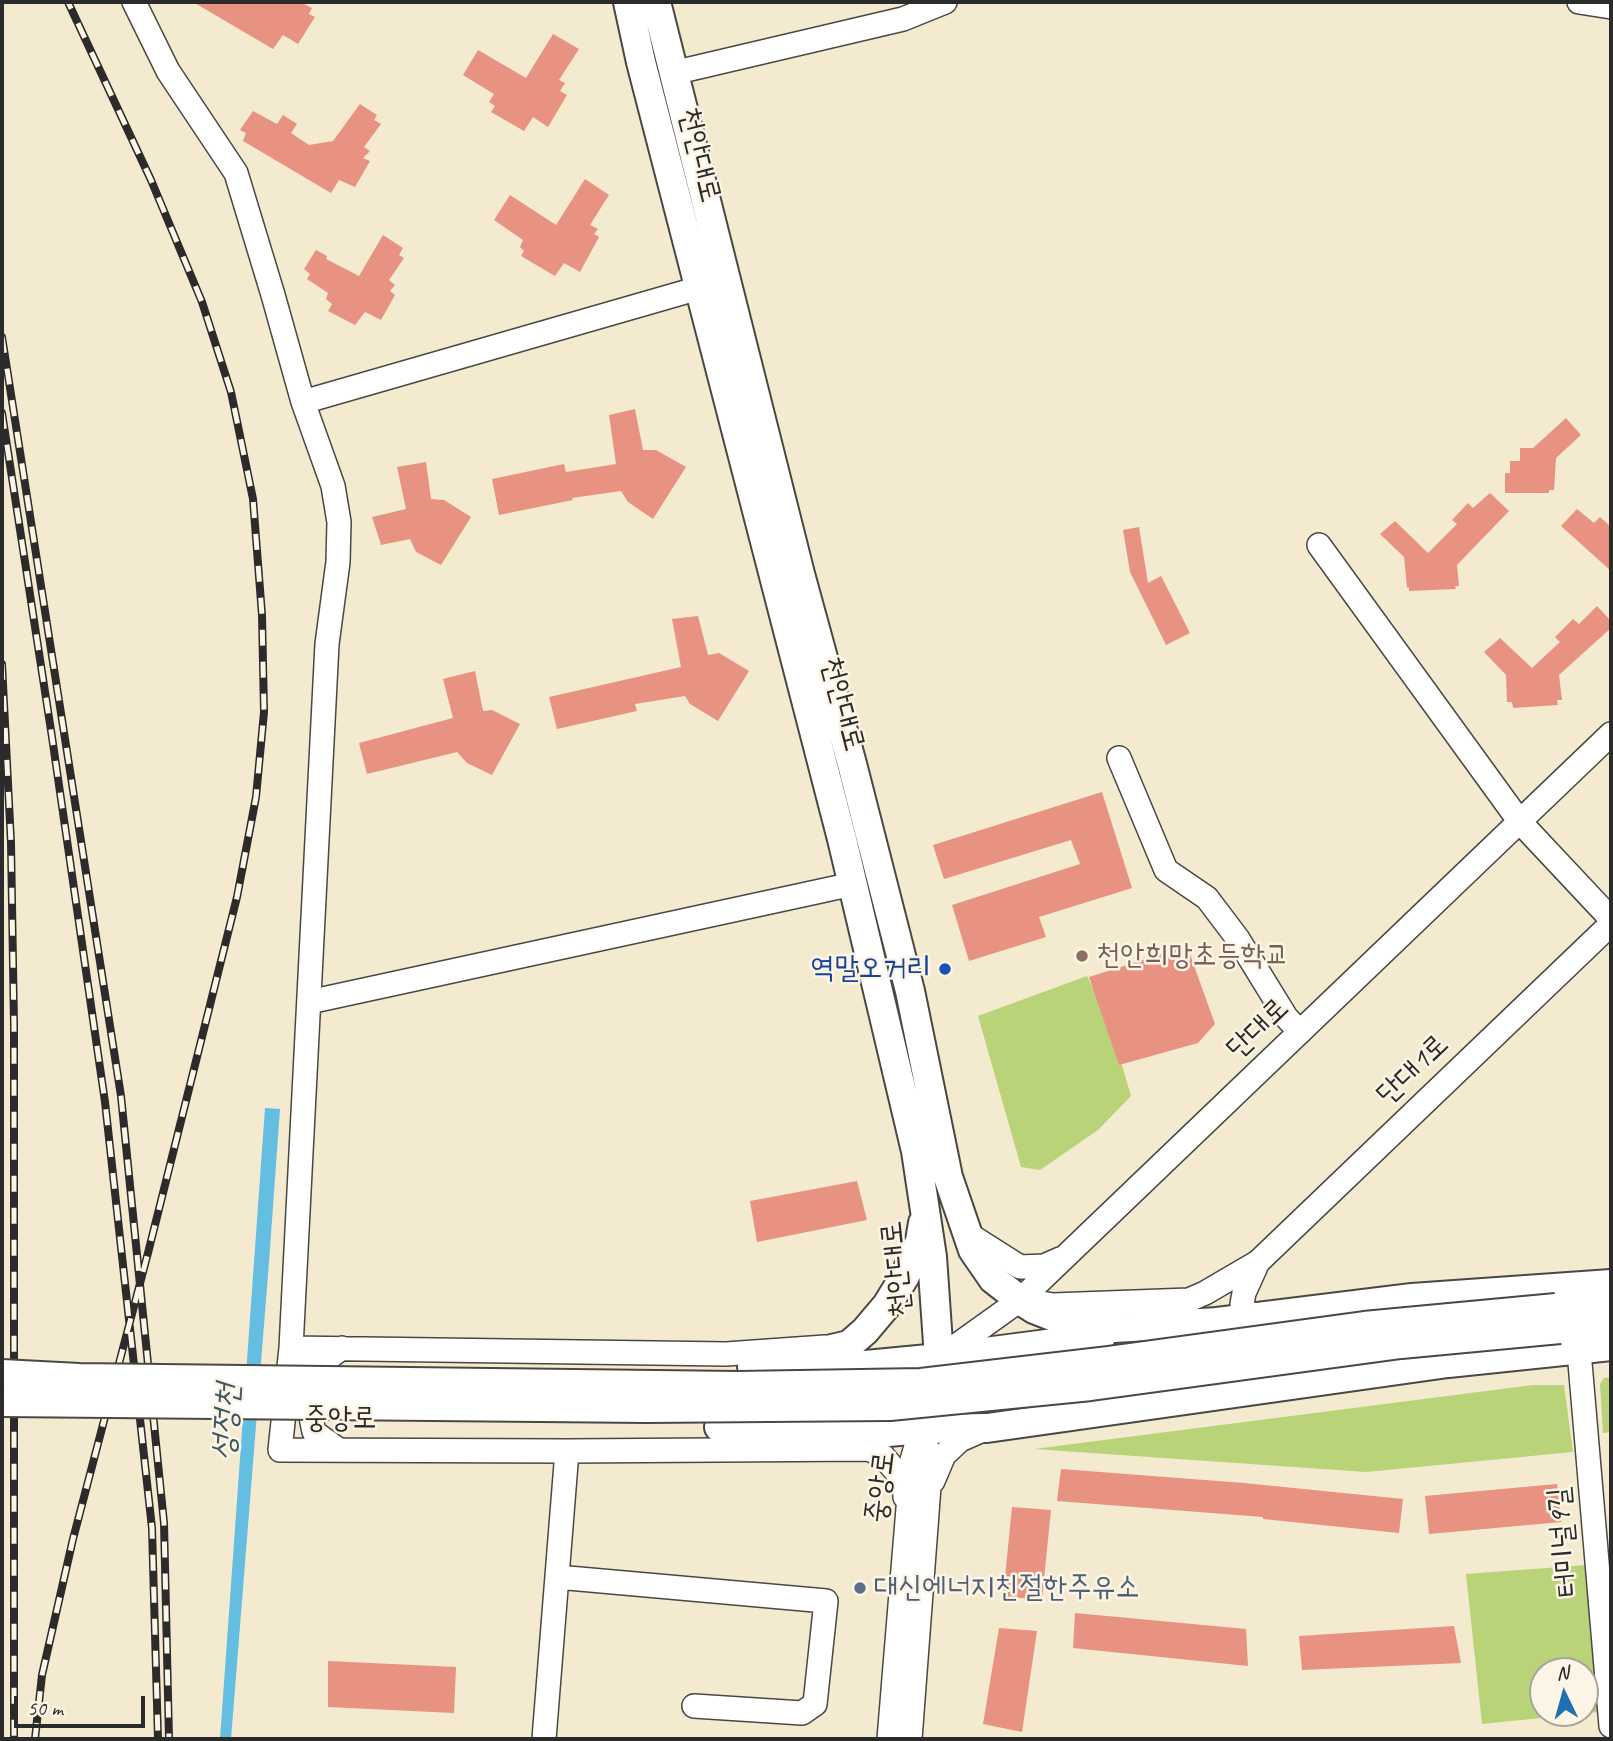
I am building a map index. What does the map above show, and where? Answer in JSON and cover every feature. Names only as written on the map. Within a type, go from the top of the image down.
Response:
[{"type":"main road","name":"천안대로","points":[[628,2],[641,62],[712,284],[909,991],[948,1177]]},
{"type":"main road","name":"천안대로","points":[[656,2],[673,73],[712,284],[916,1151],[932,1257],[939,1359],[921,1429]]},
{"type":"main road","points":[[948,1177],[973,1250],[993,1279],[1034,1309],[1072,1324],[1114,1328],[1218,1322]]},
{"type":"main road","points":[[939,1359],[948,1295],[948,1177]]},
{"type":"main road","points":[[752,1367],[849,1345],[887,1305],[905,1276],[920,1241],[925,1211]]},
{"type":"main road","points":[[2,1364],[122,1360],[845,1367],[939,1359],[1412,1298],[1611,1284]]},
{"type":"main road","points":[[2,1402],[633,1408],[890,1405],[1091,1386],[1401,1344],[1558,1318],[1611,1302]]},
{"type":"main road","points":[[2,1374],[79,1378],[738,1386],[921,1383],[1109,1361],[1364,1326],[1558,1318],[1611,1325]]},
{"type":"main road","points":[[2,1418],[719,1427],[857,1443],[921,1429],[987,1428],[1448,1363],[1611,1346]]},
{"type":"street","points":[[134,2],[168,71],[236,173],[303,402],[333,486],[340,522],[338,562],[327,644],[290,1348],[306,1393],[314,1432],[339,1451]]},
{"type":"street","points":[[673,73],[903,19],[945,2]]},
{"type":"street","points":[[1579,2],[1611,7]]},
{"type":"street","points":[[303,402],[712,284]]},
{"type":"street","points":[[1319,545],[1520,822],[1611,919]]},
{"type":"street","name":"단대로","points":[[939,1359],[1020,1300],[1611,734]]},
{"type":"street","points":[[1119,758],[1166,870],[1207,898],[1238,939],[1286,1017],[1300,1032]]},
{"type":"street","points":[[309,1002],[853,884]]},
{"type":"street","name":"단대1로","points":[[1258,1262],[1611,924]]},
{"type":"street","points":[[968,1234],[1020,1267],[1044,1266],[1066,1256]]},
{"type":"street","points":[[1020,1300],[1053,1305],[1189,1300],[1258,1262]]},
{"type":"street","points":[[1258,1262],[1242,1304],[1246,1312],[1259,1317]]},
{"type":"street","points":[[290,1348],[726,1354],[849,1345]]},
{"type":"street","name":"중앙로","points":[[290,1348],[280,1450],[567,1451],[857,1443]]},
{"type":"street","points":[[306,1393],[312,1370],[342,1348]]},
{"type":"street","name":"터미널9길","points":[[1578,1351],[1611,1726]]},
{"type":"street","points":[[929,1490],[944,1455],[960,1440],[987,1428]]},
{"type":"street","name":"중앙로","points":[[910,1739],[931,1460],[921,1429]]},
{"type":"street","name":"중앙로","points":[[889,1739],[912,1460],[921,1429]]},
{"type":"street","points":[[857,1443],[883,1456],[904,1481],[908,1524]]},
{"type":"street","points":[[544,1739],[567,1451]]},
{"type":"street","points":[[557,1577],[826,1601],[815,1704],[802,1713],[694,1706]]},
{"type":"green space","points":[[1087,976],[1109,1021],[1131,1096],[1098,1130],[1040,1170],[1021,1167],[978,1016]]},
{"type":"green space","points":[[1611,1377],[1611,1432],[1603,1433],[1600,1384],[1604,1378]]},
{"type":"green space","points":[[1533,1385],[1564,1385],[1573,1452],[1366,1472],[1034,1449]]},
{"type":"green space","points":[[1587,1565],[1595,1657],[1529,1657],[1529,1719],[1482,1724],[1466,1574]]},
{"type":"water","points":[[265,1108],[280,1109],[231,1739],[220,1739]]},
{"type":"building","points":[[193,2],[300,2],[312,8],[309,14],[315,17],[298,44],[283,35],[273,49]]},
{"type":"building","points":[[553,34],[579,49],[559,80],[565,83],[560,91],[567,95],[548,127],[533,117],[524,131],[491,112],[495,106],[489,102],[494,94],[463,75],[478,50],[526,78]]},
{"type":"building","points":[[360,104],[377,115],[374,120],[381,124],[364,147],[370,151],[363,158],[370,161],[355,187],[339,180],[331,193],[243,141],[246,133],[240,130],[253,111],[277,124],[283,115],[297,124],[291,133],[309,145],[333,141]]},
{"type":"building","points":[[585,179],[609,195],[590,225],[598,229],[594,234],[599,237],[580,272],[564,263],[555,276],[521,256],[524,251],[520,247],[523,240],[494,220],[510,195],[556,225]]},
{"type":"building","points":[[383,235],[403,248],[399,255],[404,258],[389,280],[395,285],[390,291],[395,295],[381,320],[365,312],[355,325],[328,311],[332,304],[326,299],[328,293],[307,279],[310,274],[304,269],[316,250],[327,256],[326,259],[359,276]]},
{"type":"building","points":[[635,409],[643,450],[656,450],[686,467],[653,519],[628,502],[621,491],[572,498],[573,500],[499,515],[492,479],[564,464],[566,472],[616,464],[609,415]]},
{"type":"building","points":[[1566,418],[1581,435],[1556,458],[1554,490],[1549,490],[1549,493],[1505,493],[1505,473],[1510,473],[1510,461],[1520,461],[1520,448],[1533,448]]},
{"type":"building","points":[[426,462],[431,499],[444,500],[471,517],[441,565],[416,552],[410,539],[381,545],[372,517],[406,509],[397,467]]},
{"type":"building","points":[[1490,493],[1509,511],[1457,565],[1459,586],[1455,586],[1456,589],[1409,591],[1404,557],[1380,534],[1395,521],[1428,553],[1457,524],[1452,520],[1468,503],[1473,508]]},
{"type":"building","points":[[1577,509],[1594,523],[1600,517],[1611,527],[1611,571],[1561,526]]},
{"type":"building","points":[[1139,527],[1148,583],[1161,576],[1190,633],[1166,645],[1130,572],[1123,530]]},
{"type":"building","points":[[1597,606],[1611,621],[1611,628],[1559,675],[1562,700],[1557,700],[1558,705],[1513,708],[1512,702],[1507,702],[1506,675],[1484,652],[1500,638],[1532,668],[1560,642],[1555,637],[1573,619],[1579,624]]},
{"type":"building","points":[[698,616],[708,655],[719,653],[749,671],[718,721],[690,704],[685,696],[635,704],[637,711],[557,729],[549,697],[681,667],[672,619]]},
{"type":"building","points":[[475,671],[483,711],[492,710],[520,724],[492,775],[467,763],[457,752],[367,774],[359,743],[453,718],[443,679]]},
{"type":"building","points":[[1102,792],[1132,888],[1039,917],[1046,937],[969,961],[952,905],[1080,864],[1071,840],[944,879],[933,845]]},
{"type":"building","points":[[1187,946],[1215,1024],[1198,1043],[1119,1065],[1089,977]]},
{"type":"building","points":[[857,1181],[867,1220],[757,1242],[750,1201]]},
{"type":"building","points":[[1061,1469],[1403,1499],[1399,1533],[1263,1517],[1057,1501]]},
{"type":"building","points":[[1557,1484],[1561,1522],[1429,1534],[1425,1496]]},
{"type":"building","points":[[1012,1507],[1051,1510],[1042,1599],[1003,1597]]},
{"type":"building","points":[[1075,1613],[1246,1629],[1248,1666],[1073,1648]]},
{"type":"building","points":[[1454,1626],[1461,1663],[1302,1670],[1299,1636]]},
{"type":"building","points":[[999,1628],[1037,1631],[1022,1732],[983,1724]]},
{"type":"building","points":[[328,1661],[456,1667],[454,1713],[328,1707]]},
{"type":"railway","points":[[35,1739],[42,1675],[73,1539],[237,897],[256,797],[264,712],[262,615],[253,499],[231,392],[202,302],[151,180],[68,2]]},
{"type":"railway","points":[[2,337],[121,1096],[164,1523],[169,1739]]},
{"type":"railway","points":[[2,413],[105,1102],[152,1528],[158,1739]]},
{"type":"railway","points":[[2,664],[11,843],[14,1025],[14,1739]]},
{"type":"place","name":"천안희망초등학교","points":[[1082,956]]},
{"type":"place","name":"역말오거리","points":[[945,969]]},
{"type":"place","name":"대신에너지친절한주유소","points":[[860,1588]]},
{"type":"water label","name":"성정천","points":[[227,1422]]}]
